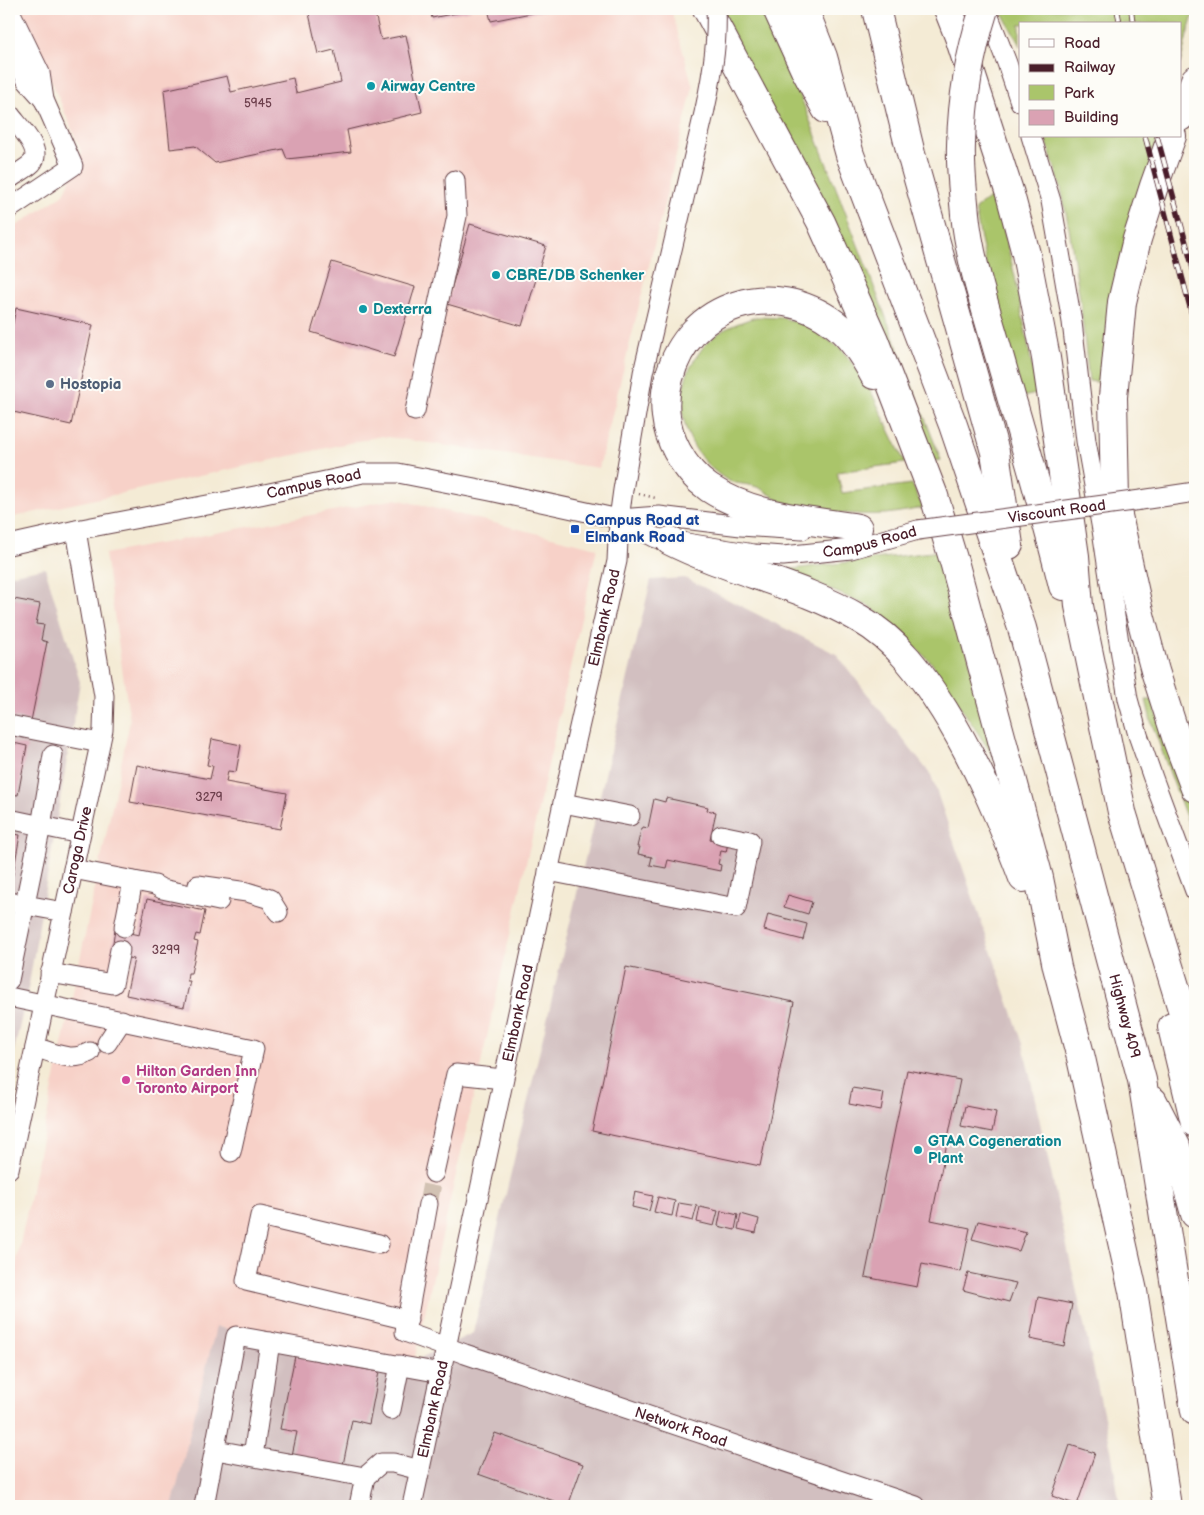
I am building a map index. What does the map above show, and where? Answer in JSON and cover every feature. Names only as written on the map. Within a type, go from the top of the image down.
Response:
[{"type":"highway","points":[[708,9],[820,222],[874,340],[934,496],[970,618],[1039,878],[1057,967],[1081,1058],[1132,1291],[1164,1500]]},
{"type":"highway","points":[[777,9],[804,68],[850,155]]},
{"type":"highway","points":[[804,9],[823,57],[850,155],[953,425],[1022,628]]},
{"type":"highway","points":[[876,9],[911,154],[994,452],[1022,628]]},
{"type":"highway","points":[[948,9],[959,37],[1010,194],[1026,254],[1056,424],[1079,606],[1122,812],[1195,1052]]},
{"type":"highway","points":[[985,9],[970,62],[962,119],[962,182],[969,244],[1064,587],[1079,606]]},
{"type":"highway","points":[[1182,112],[1195,80]]},
{"type":"highway","points":[[1171,138],[1137,239],[1122,302],[1113,397],[1115,502],[1138,607],[1155,671],[1177,740],[1195,788]]},
{"type":"highway","points":[[858,528],[756,510],[710,488],[698,480],[681,458],[671,438],[666,419],[666,393],[674,362],[680,351],[700,326],[723,310],[754,300],[796,304],[821,315],[843,330],[862,353],[905,422]]},
{"type":"highway","points":[[670,541],[694,553],[822,600],[860,619],[878,631],[913,665],[928,684],[979,773],[1005,832],[1057,967]]},
{"type":"highway","name":"Highway 409","points":[[1022,628],[1142,1080],[1195,1411]]},
{"type":"highway","points":[[1165,954],[1186,982],[1195,1002]]},
{"type":"highway","points":[[1165,954],[1162,966],[1166,1002],[1195,1123]]},
{"type":"highway","points":[[1142,1080],[1176,1146],[1195,1214]]},
{"type":"street","points":[[9,9],[40,73],[44,100],[73,166],[9,209]]},
{"type":"street","name":"Elmbank Road","points":[[412,1506],[576,741],[617,562],[619,519],[643,373],[711,83],[715,50],[716,9]]},
{"type":"street","points":[[985,9],[1019,99]]},
{"type":"street","points":[[9,43],[26,81],[44,100]]},
{"type":"street","points":[[9,178],[32,162],[35,155],[34,148],[22,127],[11,116]]},
{"type":"street","points":[[1032,138],[1050,201],[1072,322],[1086,441],[1128,699],[1153,778],[1195,891]]},
{"type":"street","points":[[415,411],[456,216],[455,180]]},
{"type":"street","name":"Campus Road","points":[[9,544],[363,473],[406,475],[490,491],[619,519],[656,538],[754,554],[783,556],[851,550],[918,530]]},
{"type":"street","name":"Viscount Road","points":[[918,530],[1195,492]]},
{"type":"street","name":"Campus Road","points":[[619,519],[659,516],[790,530],[858,528],[918,530]]},
{"type":"street","name":"Caroga Drive","points":[[9,1162],[102,730],[104,696],[76,530]]},
{"type":"street","points":[[9,726],[100,743]]},
{"type":"street","points":[[9,980],[17,903],[41,826],[53,755]]},
{"type":"street","points":[[563,803],[630,816]]},
{"type":"street","points":[[9,819],[80,834]]},
{"type":"street","points":[[548,871],[736,908],[750,841],[721,835]]},
{"type":"street","points":[[73,869],[155,885],[163,882],[192,890],[219,901]]},
{"type":"street","points":[[124,927],[133,881]]},
{"type":"street","points":[[192,890],[247,892],[270,899],[278,912]]},
{"type":"street","points":[[17,903],[64,912]]},
{"type":"street","points":[[50,973],[113,984],[120,950]]},
{"type":"street","points":[[9,996],[254,1049],[231,1152]]},
{"type":"street","points":[[107,1043],[122,1020]]},
{"type":"street","points":[[35,1047],[66,1057],[81,1057],[90,1052]]},
{"type":"street","points":[[434,1173],[456,1074],[503,1079]]},
{"type":"street","points":[[379,1244],[260,1216],[246,1281],[408,1320],[428,1204]]},
{"type":"street","name":"Network Road","points":[[408,1320],[405,1332],[916,1506]]},
{"type":"street","points":[[204,1506],[236,1336],[440,1373]]},
{"type":"street","points":[[253,1456],[270,1342]]},
{"type":"street","points":[[391,1410],[400,1365]]},
{"type":"street","points":[[216,1450],[365,1477]]},
{"type":"street","points":[[359,1506],[365,1477],[381,1463],[420,1470]]},
{"type":"path","points":[[635,492],[662,499]]},
{"type":"shaded area","points":[[21,9],[671,9],[693,87],[599,468],[381,436],[9,518],[9,231],[64,194],[82,153]]},
{"type":"shaded area","points":[[396,499],[597,548],[414,1361],[217,1327],[172,1506],[9,1506],[9,1297],[130,721],[105,554]]},
{"type":"shaded area","points":[[45,568],[80,682],[29,984],[9,1073],[9,575]]},
{"type":"shaded area","points":[[685,578],[836,654],[931,775],[1023,1044],[1111,1449],[1120,1506],[172,1506],[216,1327],[414,1361],[473,1333],[651,580]]},
{"type":"green space","points":[[725,9],[762,9],[783,51],[941,460],[933,461],[725,16]]},
{"type":"green space","points":[[1000,9],[1195,9],[1182,56],[1182,22],[1019,22],[1019,44]]},
{"type":"green space","points":[[1046,138],[1158,138],[1102,383],[1089,381],[1080,299],[1061,188]]},
{"type":"green space","points":[[995,194],[1015,277],[1035,381],[1036,394],[1022,397],[990,285],[975,209]]},
{"type":"green space","points":[[756,317],[783,318],[808,326],[841,349],[868,385],[905,463],[837,472],[842,493],[912,484],[923,508],[890,514],[848,514],[799,506],[783,502],[757,487],[735,483],[724,478],[698,453],[689,437],[684,421],[682,404],[684,386],[689,369],[699,353],[714,336],[725,329]]},
{"type":"green space","points":[[940,551],[997,762],[931,662],[871,607],[784,570]]},
{"type":"green space","points":[[1146,700],[1152,700],[1195,818],[1195,842],[1151,721]]},
{"type":"building","name":"Airway Centre","points":[[308,9],[390,9],[375,13],[381,40],[406,35],[422,112],[347,130],[351,152],[287,159],[283,149],[215,163],[195,146],[170,149],[164,90],[227,76],[231,92],[293,78],[296,93],[341,82],[334,50],[318,54]]},
{"type":"building","points":[[430,9],[471,9],[471,10],[432,18]]},
{"type":"building","points":[[488,9],[546,9],[546,10],[491,21]]},
{"type":"building","name":"CBRE/DB Schenker","points":[[470,224],[546,246],[522,326],[447,304]]},
{"type":"building","name":"Dexterra","points":[[332,262],[415,287],[394,357],[311,332]]},
{"type":"building","points":[[16,308],[93,325],[71,425],[9,411],[9,342]]},
{"type":"building","points":[[9,598],[40,604],[36,624],[44,625],[41,640],[47,642],[31,721],[9,717]]},
{"type":"building","points":[[212,739],[241,745],[236,772],[228,771],[226,782],[287,793],[280,829],[130,802],[137,765],[210,779],[213,766],[207,765]]},
{"type":"building","points":[[9,742],[27,746],[18,795],[9,794]]},
{"type":"building","points":[[666,798],[708,807],[707,810],[716,812],[710,839],[728,843],[726,852],[721,851],[718,864],[721,865],[720,871],[668,860],[666,868],[650,865],[652,857],[638,854],[640,847],[637,847],[641,830],[643,827],[648,828],[654,799],[665,802]]},
{"type":"building","points":[[9,833],[20,835],[11,885],[9,884]]},
{"type":"building","points":[[788,895],[812,902],[808,914],[784,907]]},
{"type":"building","points":[[147,899],[205,911],[200,935],[196,934],[194,941],[198,942],[191,973],[188,973],[187,981],[190,981],[184,1007],[126,995],[134,959],[111,955],[115,930],[139,935]]},
{"type":"building","points":[[768,914],[807,924],[803,940],[764,930]]},
{"type":"building","points":[[626,967],[794,1002],[760,1166],[592,1131]]},
{"type":"building","name":"GTAA Cogeneration Plant","points":[[907,1070],[960,1080],[931,1220],[970,1228],[961,1272],[922,1264],[917,1287],[865,1277]]},
{"type":"building","points":[[852,1088],[884,1093],[881,1110],[849,1104]]},
{"type":"building","points":[[965,1106],[996,1112],[992,1132],[961,1126]]},
{"type":"building","points":[[635,1192],[653,1196],[649,1211],[632,1207]]},
{"type":"building","points":[[658,1197],[675,1201],[672,1216],[654,1212]]},
{"type":"building","points":[[679,1203],[697,1206],[693,1221],[676,1217]]},
{"type":"building","points":[[700,1207],[718,1211],[714,1226],[697,1222]]},
{"type":"building","points":[[721,1211],[738,1215],[735,1230],[718,1226]]},
{"type":"building","points":[[741,1214],[759,1219],[756,1233],[738,1229]]},
{"type":"building","points":[[978,1221],[1026,1232],[1019,1251],[972,1239]]},
{"type":"building","points":[[968,1273],[1016,1283],[1009,1302],[963,1290]]},
{"type":"building","points":[[1038,1297],[1072,1304],[1064,1346],[1030,1339]]},
{"type":"building","points":[[295,1356],[379,1372],[369,1424],[352,1420],[342,1470],[291,1460],[297,1432],[280,1429]]},
{"type":"building","points":[[495,1433],[583,1464],[568,1506],[478,1474]]},
{"type":"building","points":[[1070,1445],[1095,1453],[1077,1505],[1052,1496]]},
{"type":"tunnel","points":[[428,1204],[434,1173]]},
{"type":"railway","points":[[1117,9],[1120,22]]},
{"type":"railway","points":[[1131,9],[1133,22]]},
{"type":"railway","points":[[1146,138],[1195,326]]},
{"type":"railway","points":[[1158,138],[1195,276]]},
{"type":"place","name":"Airway Centre","points":[[371,86]]},
{"type":"place","name":"CBRE/DB Schenker","points":[[496,275]]},
{"type":"place","name":"Dexterra","points":[[363,309]]},
{"type":"place","name":"Hostopia","points":[[50,384]]},
{"type":"place","name":"Campus Road at Elmbank Road","points":[[575,529]]},
{"type":"place","name":"Hilton Garden Inn Toronto Airport","points":[[126,1080]]},
{"type":"place","name":"GTAA Cogeneration Plant","points":[[918,1150]]}]
